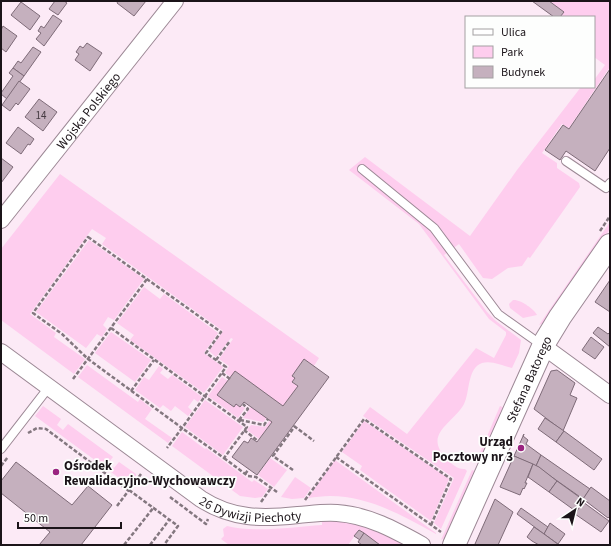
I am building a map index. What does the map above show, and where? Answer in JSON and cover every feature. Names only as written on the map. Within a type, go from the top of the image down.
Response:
[{"type":"street","name":"Wojska Polskiego","points":[[1,220],[175,1]]},
{"type":"street","name":"Stefana Batorego","points":[[448,539],[543,346],[560,317],[610,245]]},
{"type":"street","points":[[543,346],[610,395]]},
{"type":"street","name":"26 Dywizji Piechoty","points":[[1,352],[201,499],[226,512],[247,516],[270,517],[323,513],[346,514],[377,522],[422,545]]},
{"type":"lane","points":[[566,160],[606,188],[610,183]]},
{"type":"lane","points":[[362,169],[434,228],[498,314],[543,346]]},
{"type":"lane","points":[[1,449],[49,387]]},
{"type":"path","points":[[167,448],[182,428],[226,367],[206,353],[220,332],[88,237],[33,313],[62,334],[88,359],[131,391],[182,428],[246,474],[256,477],[277,492]]},
{"type":"path","points":[[73,379],[147,279]]},
{"type":"path","points":[[111,328],[247,427],[224,458]]},
{"type":"path","points":[[216,360],[230,341]]},
{"type":"path","points":[[131,391],[154,360]]},
{"type":"path","points":[[222,373],[230,379]]},
{"type":"path","points":[[239,420],[248,409],[243,404]]},
{"type":"path","points":[[305,503],[305,499],[364,418],[452,479],[431,525]]},
{"type":"path","points":[[239,420],[264,425],[268,419]]},
{"type":"path","points":[[293,470],[273,456],[294,426],[314,441]]},
{"type":"path","points":[[26,435],[33,430],[44,428],[178,526],[164,545]]},
{"type":"path","points":[[244,430],[258,441]]},
{"type":"path","points":[[1,466],[11,454]]},
{"type":"path","points":[[336,456],[448,539]]},
{"type":"path","points":[[246,474],[249,469]]},
{"type":"path","points":[[117,506],[141,474]]},
{"type":"path","points":[[260,505],[271,488]]},
{"type":"path","points":[[124,545],[154,508]]},
{"type":"path","points":[[150,545],[169,520]]},
{"type":"green space","points":[[549,1],[610,1],[610,67],[569,128],[562,124],[542,153],[557,163],[557,168],[579,183],[580,187],[530,258],[528,257],[522,266],[508,268],[492,279],[483,278],[459,244],[444,255],[487,312],[496,321],[521,340],[519,353],[512,368],[489,362],[482,363],[477,366],[471,375],[464,404],[438,436],[440,450],[447,459],[460,469],[465,469],[467,471],[441,529],[434,523],[454,478],[363,416],[370,407],[407,434],[476,348],[494,358],[506,335],[506,332],[489,319],[419,224],[349,170],[365,157],[470,236],[517,170],[580,88],[595,88],[595,79],[605,65],[595,58],[595,16],[561,16],[564,12]]},
{"type":"green space","points":[[60,174],[319,358],[314,366],[304,359],[292,376],[295,378],[292,382],[298,386],[283,406],[235,371],[231,377],[225,373],[229,366],[219,359],[233,339],[231,338],[216,357],[209,351],[223,331],[102,244],[106,238],[92,229],[30,314],[56,333],[54,337],[85,359],[74,374],[1,320],[1,249]]},
{"type":"green space","points":[[610,222],[610,229],[544,323],[539,325]]},
{"type":"green space","points":[[89,240],[144,279],[114,320],[108,317],[103,325],[107,329],[102,337],[97,334],[86,348],[36,312]]},
{"type":"green space","points":[[144,287],[160,299],[164,294],[218,333],[204,353],[223,367],[204,393],[130,340],[134,335],[117,323]]},
{"type":"green space","points":[[513,300],[519,301],[526,305],[537,315],[523,318],[510,308],[509,304]]},
{"type":"green space","points":[[111,332],[151,360],[135,382],[95,353]]},
{"type":"green space","points":[[87,365],[138,402],[140,399],[152,409],[145,419],[172,438],[168,443],[78,377]]},
{"type":"green space","points":[[159,366],[163,369],[160,373],[168,379],[172,375],[202,397],[198,402],[194,399],[188,407],[192,411],[188,416],[175,406],[171,411],[163,405],[160,408],[135,390],[144,377],[149,380]]},
{"type":"green space","points":[[222,377],[228,381],[218,395],[233,407],[236,404],[245,408],[238,418],[208,396]]},
{"type":"green space","points":[[205,400],[243,427],[223,455],[185,427]]},
{"type":"green space","points":[[43,406],[61,419],[57,425],[63,430],[68,424],[113,457],[108,463],[114,468],[119,462],[136,474],[136,478],[130,486],[35,416]]},
{"type":"green space","points":[[500,406],[505,408],[479,463],[476,462]]},
{"type":"green space","points":[[251,407],[267,418],[263,422],[243,418]]},
{"type":"green space","points":[[270,420],[272,422],[259,439],[247,430],[251,425],[265,427]]},
{"type":"green space","points":[[364,421],[449,479],[431,521],[360,470],[362,466],[342,452]]},
{"type":"green space","points":[[182,432],[252,482],[254,480],[268,489],[262,497],[255,498],[240,496],[172,446]]},
{"type":"green space","points":[[270,458],[287,470],[274,487],[258,475]]},
{"type":"green space","points":[[335,460],[436,534],[385,508],[358,499],[330,496],[308,498]]},
{"type":"green space","points":[[472,470],[475,471],[449,535],[441,540]]},
{"type":"green space","points":[[295,477],[311,488],[304,498],[292,499],[281,497]]},
{"type":"green space","points":[[322,520],[334,520],[356,524],[406,545],[380,545],[359,530],[348,545],[229,545],[221,539],[224,536],[223,529],[227,526],[250,529],[274,529],[322,525]]},
{"type":"building","points":[[55,1],[64,1],[67,3],[58,15],[49,9]]},
{"type":"building","points":[[118,1],[146,1],[134,16],[117,3]]},
{"type":"building","points":[[532,1],[549,1],[564,12],[561,16],[553,16]]},
{"type":"building","points":[[21,2],[40,16],[30,30],[11,15]]},
{"type":"building","points":[[53,15],[62,21],[44,46],[36,39],[41,33],[38,31],[41,26],[44,28]]},
{"type":"building","points":[[3,26],[17,36],[6,52],[1,48],[1,30]]},
{"type":"building","points":[[87,43],[102,53],[90,71],[75,60],[79,54],[76,52],[80,46],[83,48]]},
{"type":"building","points":[[33,47],[41,52],[24,76],[13,68],[18,61],[21,63]]},
{"type":"building","points":[[13,68],[24,76],[7,99],[1,93],[13,76],[9,73]]},
{"type":"building","points":[[610,69],[610,148],[595,171],[566,151],[560,160],[545,150],[563,125],[569,129]]},
{"type":"building","points":[[19,81],[30,89],[18,105],[16,103],[10,111],[2,105]]},
{"type":"building","points":[[39,99],[57,112],[43,131],[25,117]]},
{"type":"building","points":[[18,127],[34,139],[30,145],[28,144],[21,154],[6,143]]},
{"type":"building","points":[[1,158],[13,167],[1,183]]},
{"type":"building","points":[[610,280],[610,312],[595,302]]},
{"type":"building","points":[[598,327],[608,334],[610,332],[610,347],[593,333]]},
{"type":"building","points":[[591,337],[604,347],[595,359],[582,350]]},
{"type":"building","points":[[304,359],[329,377],[257,475],[232,457],[244,441],[248,443],[251,438],[257,442],[272,422],[244,402],[240,407],[236,404],[234,407],[217,395],[235,371],[283,406],[298,386],[292,382],[295,378],[292,376]]},
{"type":"building","points":[[557,370],[575,383],[570,395],[577,398],[563,431],[534,409],[551,371]]},
{"type":"building","points":[[545,418],[564,431],[556,442],[538,429]]},
{"type":"building","points":[[564,431],[602,459],[594,470],[556,442]]},
{"type":"building","points":[[523,436],[528,440],[526,444],[541,455],[536,466],[514,456]]},
{"type":"building","points":[[541,455],[590,489],[583,499],[536,466]]},
{"type":"building","points":[[514,456],[533,464],[525,483],[527,483],[520,495],[500,487]]},
{"type":"building","points":[[16,462],[72,505],[88,486],[112,505],[81,545],[39,545],[50,532],[1,493],[1,481]]},
{"type":"building","points":[[533,464],[557,481],[549,492],[528,477]]},
{"type":"building","points":[[557,481],[582,499],[574,510],[549,492]]},
{"type":"building","points":[[591,487],[610,501],[610,516],[608,518],[583,499]]},
{"type":"building","points":[[495,499],[513,512],[498,545],[475,544]]},
{"type":"building","points":[[583,502],[609,521],[601,532],[575,514]]},
{"type":"building","points":[[521,508],[548,527],[544,534],[517,514]]},
{"type":"building","points":[[550,523],[565,534],[558,544],[544,534]]},
{"type":"building","points":[[534,527],[559,545],[539,545],[532,541],[527,537]]},
{"type":"building","points":[[359,530],[364,533],[360,540],[354,536]]},
{"type":"building","points":[[364,533],[380,545],[362,545],[358,542]]},
{"type":"place","name":"Urząd Pocztowy nr 3","points":[[521,448]]},
{"type":"place","name":"Ośrodek Rewalidacyjno-Wychowawczy","points":[[56,472]]}]
